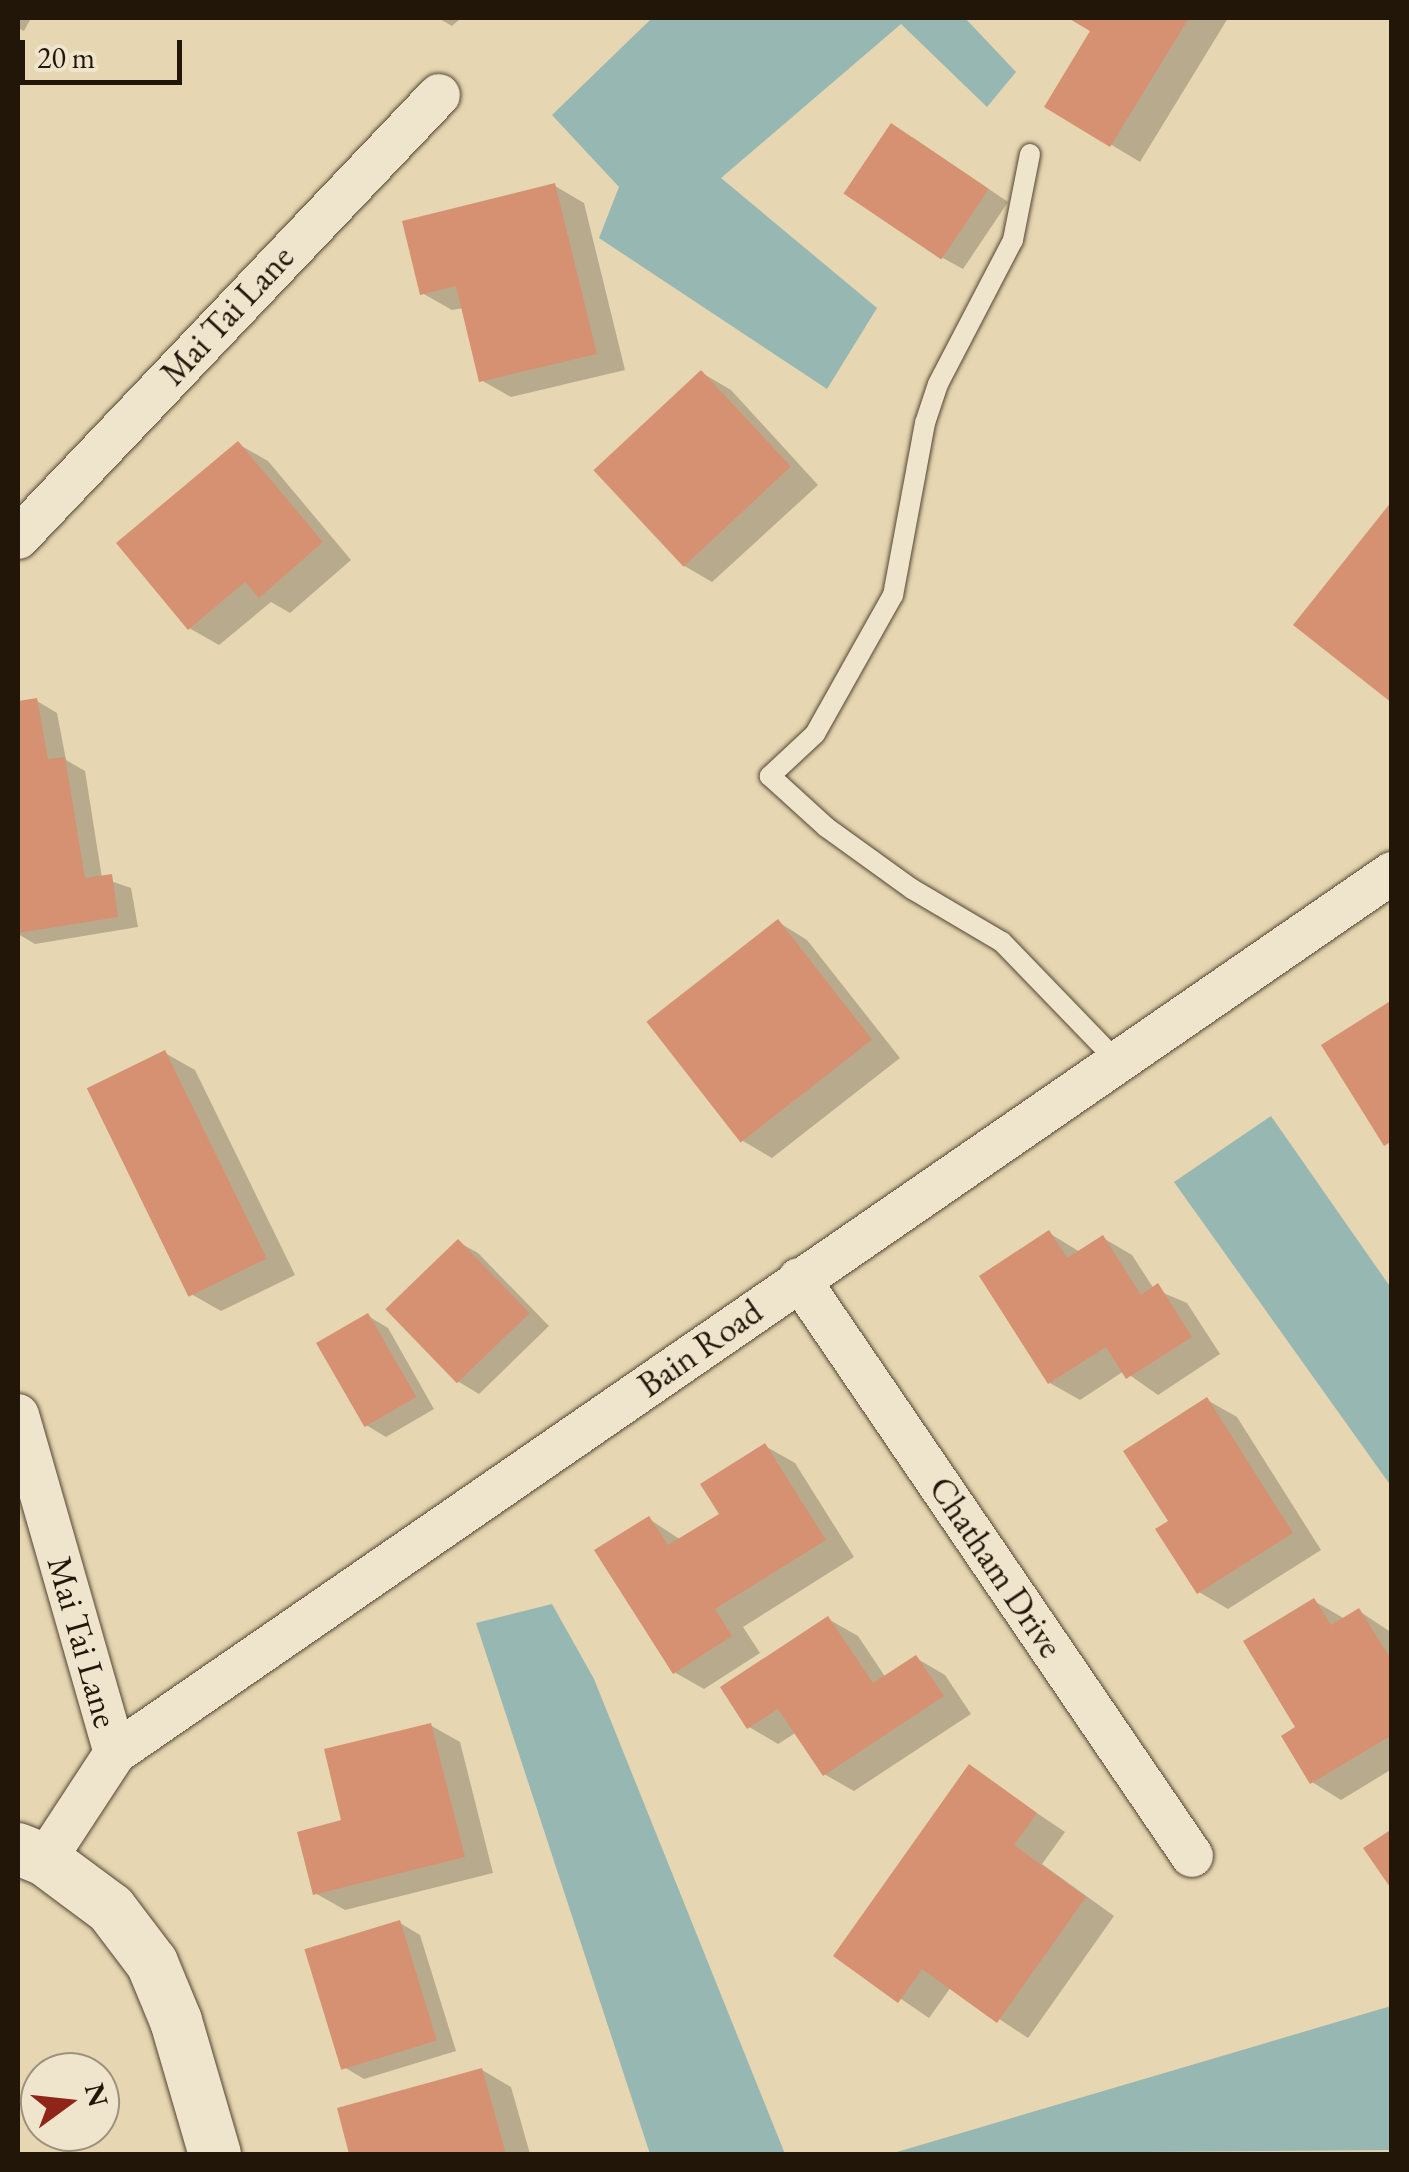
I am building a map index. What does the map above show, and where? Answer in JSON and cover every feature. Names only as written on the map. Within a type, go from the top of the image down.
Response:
[{"type":"street","name":"Mai Tai Lane","points":[[18,538],[438,94]]},
{"type":"street","name":"Bain Road","points":[[31,1854],[115,1753],[1392,873]]},
{"type":"street","name":"Chatham Drive","points":[[799,1279],[1192,1856]]},
{"type":"street","name":"Mai Tai Lane","points":[[18,1415],[115,1753]]},
{"type":"street","points":[[31,1854],[111,1909],[152,1963],[176,2021],[215,2154]]},
{"type":"lane","points":[[1030,154],[1013,240],[938,384],[926,423],[893,594],[815,734],[770,776],[826,827],[912,890],[1002,942],[1117,1061]]},
{"type":"water","points":[[652,18],[965,18],[1016,72],[987,107],[901,24],[721,178],[877,308],[827,389],[599,238],[619,187],[552,115]]},
{"type":"water","points":[[1271,1116],[1391,1288],[1391,1486],[1174,1182]]},
{"type":"water","points":[[552,1604],[594,1679],[785,2154],[650,2154],[476,1623]]},
{"type":"water","points":[[1391,2006],[1391,2150],[890,2154]]},
{"type":"building","points":[[1068,18],[1189,18],[1110,147],[1044,107],[1090,31]]},
{"type":"building","points":[[891,123],[989,189],[941,259],[843,193]]},
{"type":"building","points":[[555,183],[597,354],[479,382],[456,286],[420,295],[402,221]]},
{"type":"building","points":[[701,370],[791,467],[684,567],[593,470]]},
{"type":"building","points":[[238,441],[323,542],[259,598],[245,582],[188,630],[116,543]]},
{"type":"building","points":[[1392,501],[1392,703],[1293,625]]},
{"type":"building","points":[[37,698],[48,759],[65,757],[85,878],[112,874],[118,917],[18,933],[18,701]]},
{"type":"building","points":[[778,919],[872,1040],[741,1142],[646,1022]]},
{"type":"building","points":[[1392,1000],[1392,1141],[1384,1146],[1321,1045]]},
{"type":"building","points":[[165,1050],[267,1259],[189,1297],[87,1088]]},
{"type":"building","points":[[1049,1230],[1067,1258],[1103,1235],[1141,1295],[1158,1283],[1192,1337],[1126,1379],[1106,1347],[1048,1384],[979,1276]]},
{"type":"building","points":[[458,1239],[530,1313],[457,1383],[385,1309]]},
{"type":"building","points":[[368,1313],[416,1397],[365,1427],[316,1343]]},
{"type":"building","points":[[1207,1397],[1293,1533],[1197,1594],[1155,1529],[1168,1521],[1123,1451]]},
{"type":"building","points":[[765,1443],[826,1540],[715,1609],[732,1636],[673,1674],[594,1550],[649,1516],[668,1545],[719,1514],[700,1484]]},
{"type":"building","points":[[1314,1598],[1331,1625],[1359,1608],[1392,1661],[1392,1735],[1310,1784],[1281,1736],[1295,1727],[1243,1641]]},
{"type":"building","points":[[828,1616],[873,1683],[916,1655],[944,1696],[823,1776],[778,1709],[747,1729],[720,1687]]},
{"type":"building","points":[[431,1723],[465,1857],[313,1895],[297,1832],[341,1820],[324,1749]]},
{"type":"building","points":[[969,1764],[1037,1813],[1014,1845],[1086,1897],[997,2023],[922,1969],[898,2003],[833,1956]]},
{"type":"building","points":[[1392,1829],[1392,1890],[1363,1848]]},
{"type":"building","points":[[400,1920],[437,2040],[341,2070],[304,1949]]},
{"type":"building","points":[[482,2068],[506,2154],[349,2154],[337,2108]]}]
